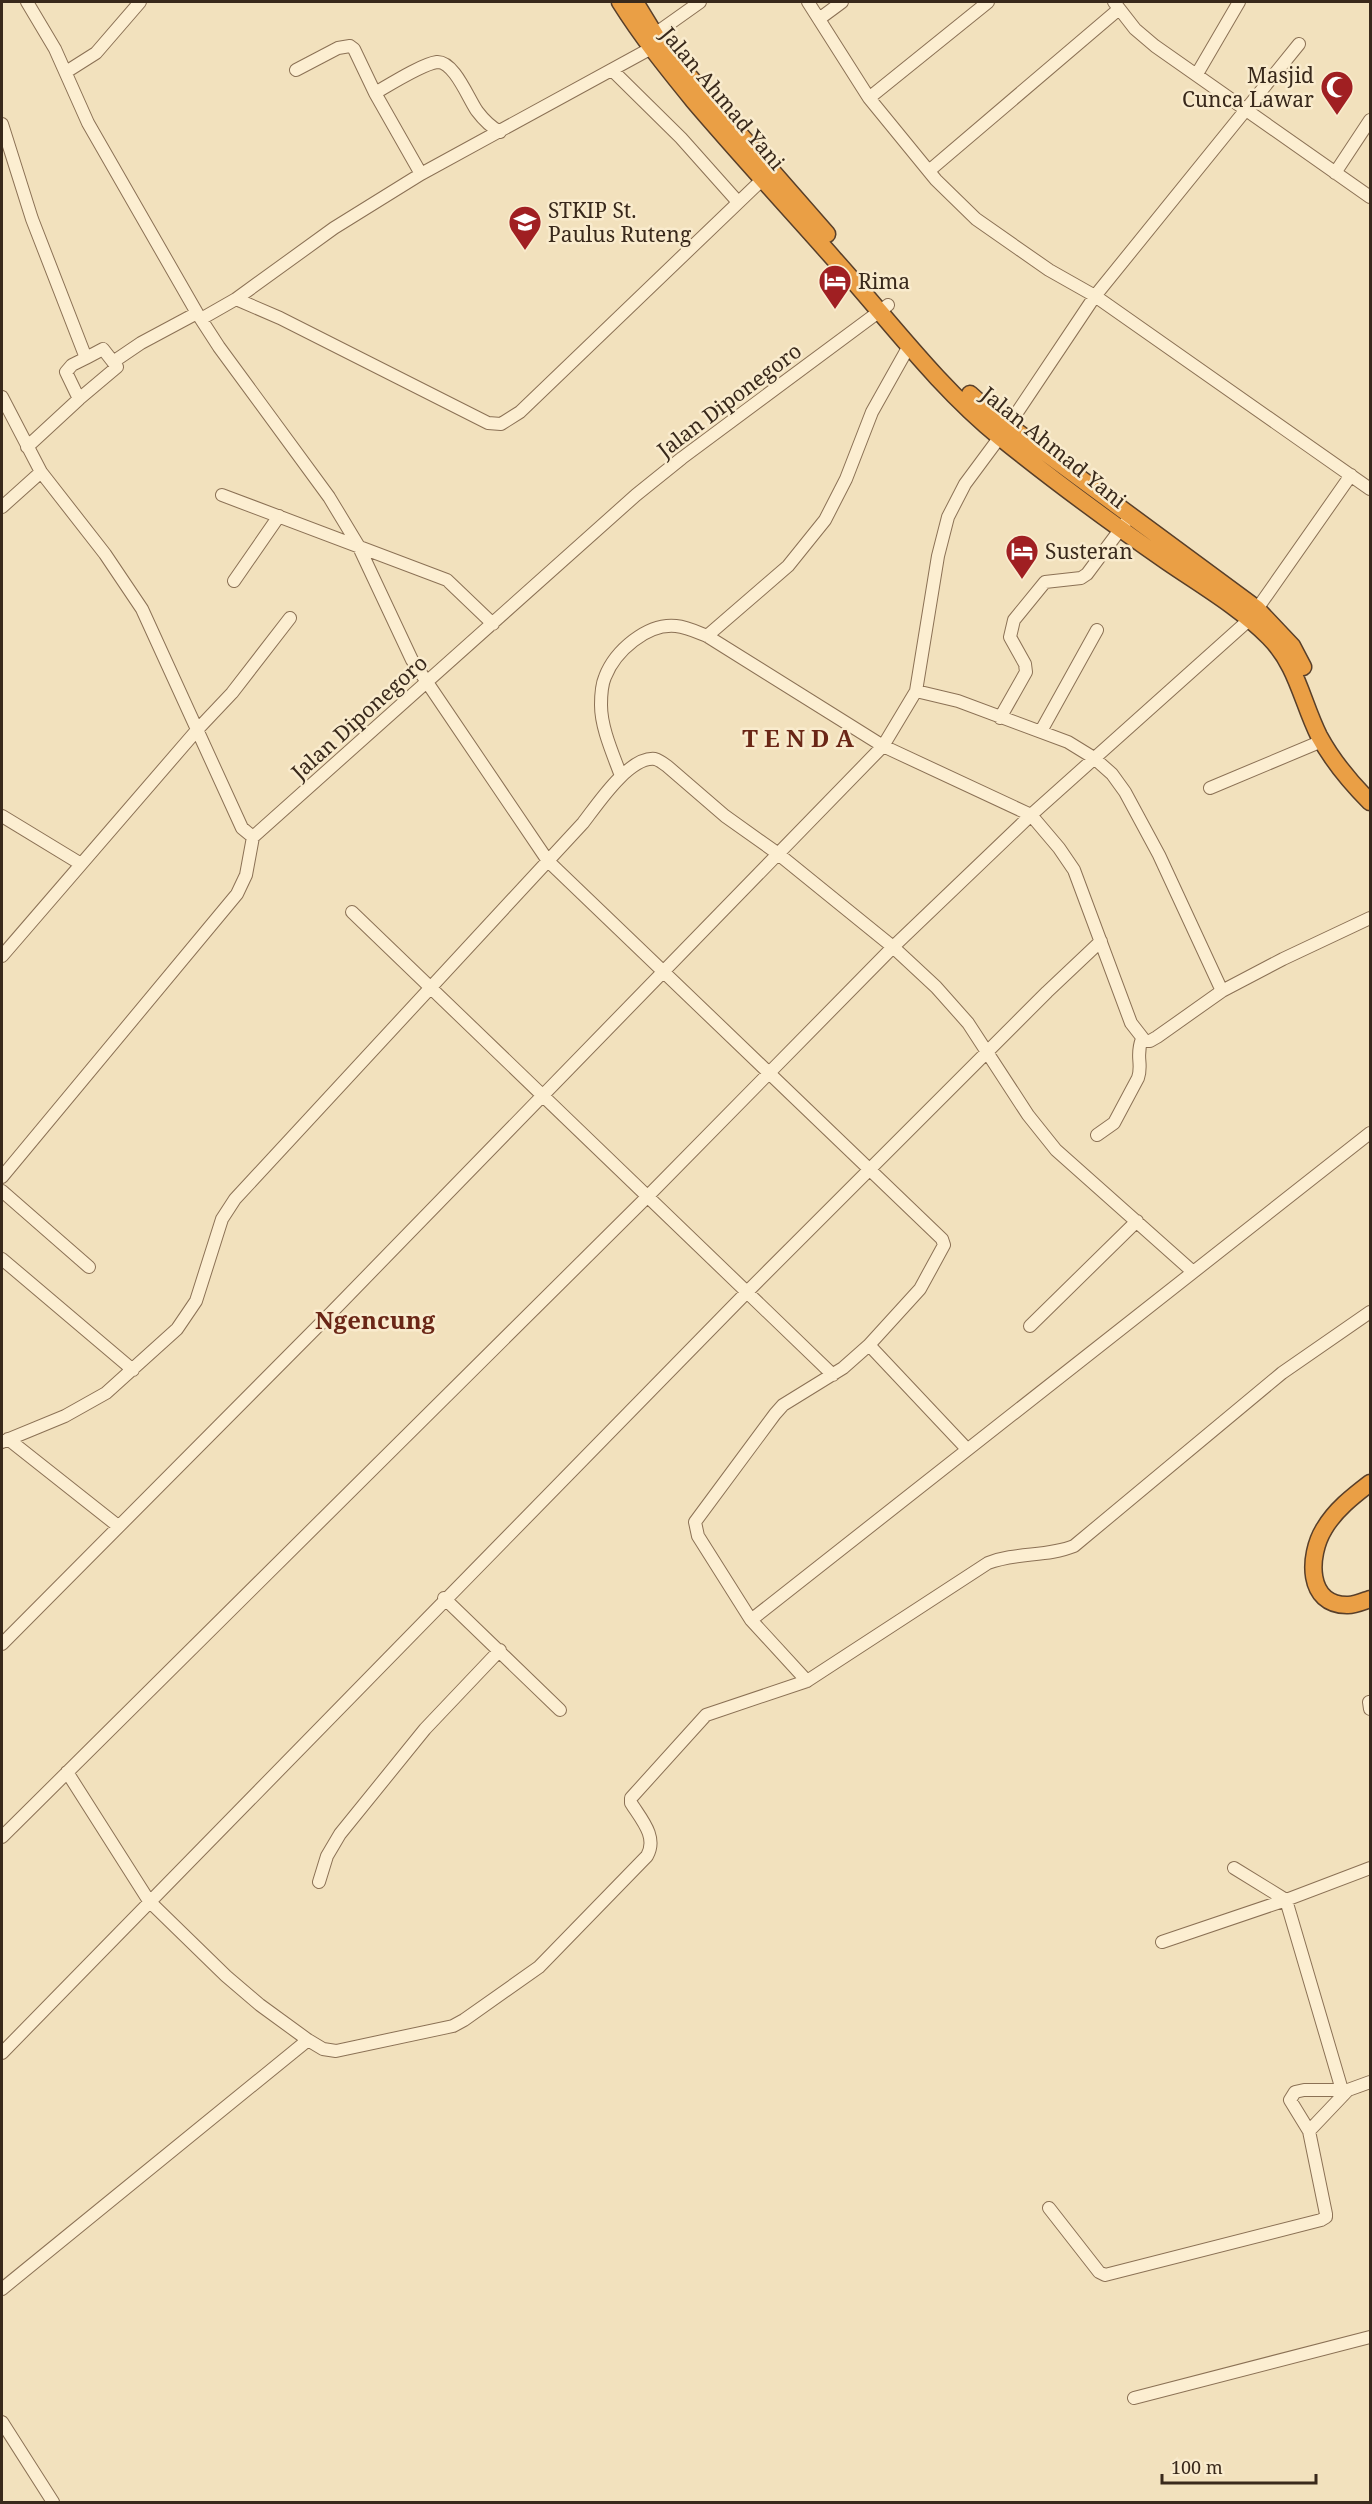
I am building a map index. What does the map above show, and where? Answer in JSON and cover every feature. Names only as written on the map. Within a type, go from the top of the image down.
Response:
[{"type":"highway","name":"Jalan Ahmad Yani","points":[[620,2],[766,176],[884,308],[917,339],[1004,431]]},
{"type":"highway","name":"Jalan Ahmad Yani","points":[[635,2],[655,42]]},
{"type":"highway","name":"Jalan Ahmad Yani","points":[[884,308],[909,346],[1004,431],[1125,523],[1253,614],[1292,646],[1314,692],[1322,735],[1332,756],[1371,802]]},
{"type":"highway","name":"Jalan Ahmad Yani","points":[[1322,735],[1371,789]]},
{"type":"highway","points":[[1371,1483],[1348,1500],[1325,1527],[1312,1563],[1313,1576],[1318,1588],[1336,1604],[1351,1606],[1371,1599]]},
{"type":"street","points":[[27,2],[66,72],[88,123],[199,316],[329,496],[358,545],[399,635],[427,681],[548,861],[942,1239],[944,1244],[920,1289],[869,1345],[832,1375],[779,1409],[695,1522],[698,1536],[751,1620],[807,1681]]},
{"type":"street","points":[[66,72],[96,53],[140,2]]},
{"type":"street","points":[[113,362],[141,343],[236,299],[334,228],[421,174],[612,70],[655,42],[700,2]]},
{"type":"street","points":[[808,2],[869,98],[930,170],[976,219],[1049,270],[1095,296],[1371,489]]},
{"type":"street","points":[[819,19],[842,2]]},
{"type":"street","points":[[869,98],[988,2]]},
{"type":"street","points":[[1197,74],[1239,2]]},
{"type":"street","points":[[930,170],[1116,5],[1135,29],[1155,46],[1371,197]]},
{"type":"street","points":[[2,1644],[331,1313],[883,746],[916,690],[938,556],[948,517],[965,484],[1004,431],[1095,296],[1299,44]]},
{"type":"street","points":[[296,70],[338,48],[350,46],[354,49],[375,93],[421,174]]},
{"type":"street","points":[[375,93],[436,62],[443,63],[450,67],[458,78],[478,112],[500,132]]},
{"type":"street","points":[[612,70],[681,138],[738,202]]},
{"type":"street","points":[[1335,173],[1371,120]]},
{"type":"street","points":[[2,124],[6,153],[86,358]]},
{"type":"street","points":[[236,299],[280,318],[488,423],[501,424],[520,412],[766,176]]},
{"type":"street","name":"Jalan Diponegoro","points":[[253,837],[636,495],[682,458],[884,308]]},
{"type":"street","points":[[707,636],[788,566],[825,520],[846,479],[872,412],[909,346]]},
{"type":"street","points":[[27,447],[79,399],[116,370],[117,367],[103,349],[72,365],[66,372],[79,399]]},
{"type":"street","points":[[2,397],[41,472],[129,587],[142,609],[242,828],[253,837],[246,875],[237,894],[2,1177]]},
{"type":"street","points":[[2,507],[41,472]]},
{"type":"street","points":[[2,1837],[648,1196],[893,947],[1031,815],[1253,614],[1351,475]]},
{"type":"street","points":[[222,495],[447,580],[493,624]]},
{"type":"street","points":[[234,581],[279,516]]},
{"type":"street","points":[[1000,717],[1026,672],[1025,664],[1010,638],[1014,620],[1045,582],[1081,578],[1087,574],[1125,523]]},
{"type":"street","points":[[2,956],[247,675],[290,618]]},
{"type":"street","points":[[621,776],[603,720],[601,704],[605,678],[616,659],[643,633],[663,627],[676,626],[707,636],[883,746],[1031,815],[1074,870],[1131,1023],[1142,1039],[1150,1041],[1222,991],[1283,959],[1371,918]]},
{"type":"street","points":[[1041,731],[1098,630]]},
{"type":"street","points":[[916,690],[958,701],[1068,742],[1094,758],[1112,774],[1131,802],[1160,855],[1222,991]]},
{"type":"street","points":[[1210,788],[1322,735]]},
{"type":"street","points":[[118,1526],[5,1441],[83,1406],[106,1393],[177,1329],[196,1301],[222,1219],[235,1199],[548,861],[621,776],[643,761],[658,760],[725,816],[777,853],[893,947],[936,987],[968,1023],[1028,1115],[1056,1150],[1192,1271]]},
{"type":"street","points":[[2,816],[81,864]]},
{"type":"street","points":[[352,912],[832,1375]]},
{"type":"street","points":[[2,2053],[444,1598],[986,1053],[1101,941]]},
{"type":"street","points":[[1097,1135],[1114,1123],[1138,1078],[1140,1067],[1138,1049],[1142,1039]]},
{"type":"street","points":[[751,1620],[1192,1271],[1371,1133]]},
{"type":"street","points":[[2,1191],[89,1267]]},
{"type":"street","points":[[1030,1326],[1137,1221]]},
{"type":"street","points":[[2,1259],[133,1370]]},
{"type":"street","points":[[67,1772],[149,1901],[225,1976],[308,2040],[323,2049],[336,2051],[453,2026],[548,1959],[647,1856],[651,1847],[649,1833],[631,1803],[631,1798],[706,1715],[807,1681],[988,1563],[1001,1558],[1059,1551],[1074,1546],[1282,1373],[1371,1312]]},
{"type":"street","points":[[869,1345],[967,1449]]},
{"type":"street","points":[[444,1598],[560,1710]]},
{"type":"street","points":[[319,1882],[327,1856],[340,1834],[425,1729],[500,1650]]},
{"type":"street","points":[[1234,1868],[1286,1900],[1345,2090]]},
{"type":"street","points":[[1162,1941],[1286,1900],[1371,1868]]},
{"type":"street","points":[[2,2289],[308,2040]]},
{"type":"street","points":[[1049,2208],[1099,2272],[1105,2275],[1324,2219],[1326,2214],[1309,2131],[1292,2106],[1290,2097],[1295,2092],[1304,2090],[1345,2090],[1371,2082]]},
{"type":"street","points":[[1309,2131],[1345,2090]]},
{"type":"street","points":[[1134,2398],[1371,2337]]},
{"type":"street","points":[[2,2422],[53,2502]]},
{"type":"place","name":"Masjid Cunca Lawar","points":[[1337,116]]},
{"type":"place","name":"STKIP St. Paulus Ruteng","points":[[525,251]]},
{"type":"place","name":"Rima","points":[[835,310]]},
{"type":"place","name":"Susteran","points":[[1022,580]]},
{"type":"district","name":"T E N D A","points":[[798,737]]},
{"type":"district","name":"Ngencung","points":[[375,1319]]}]
